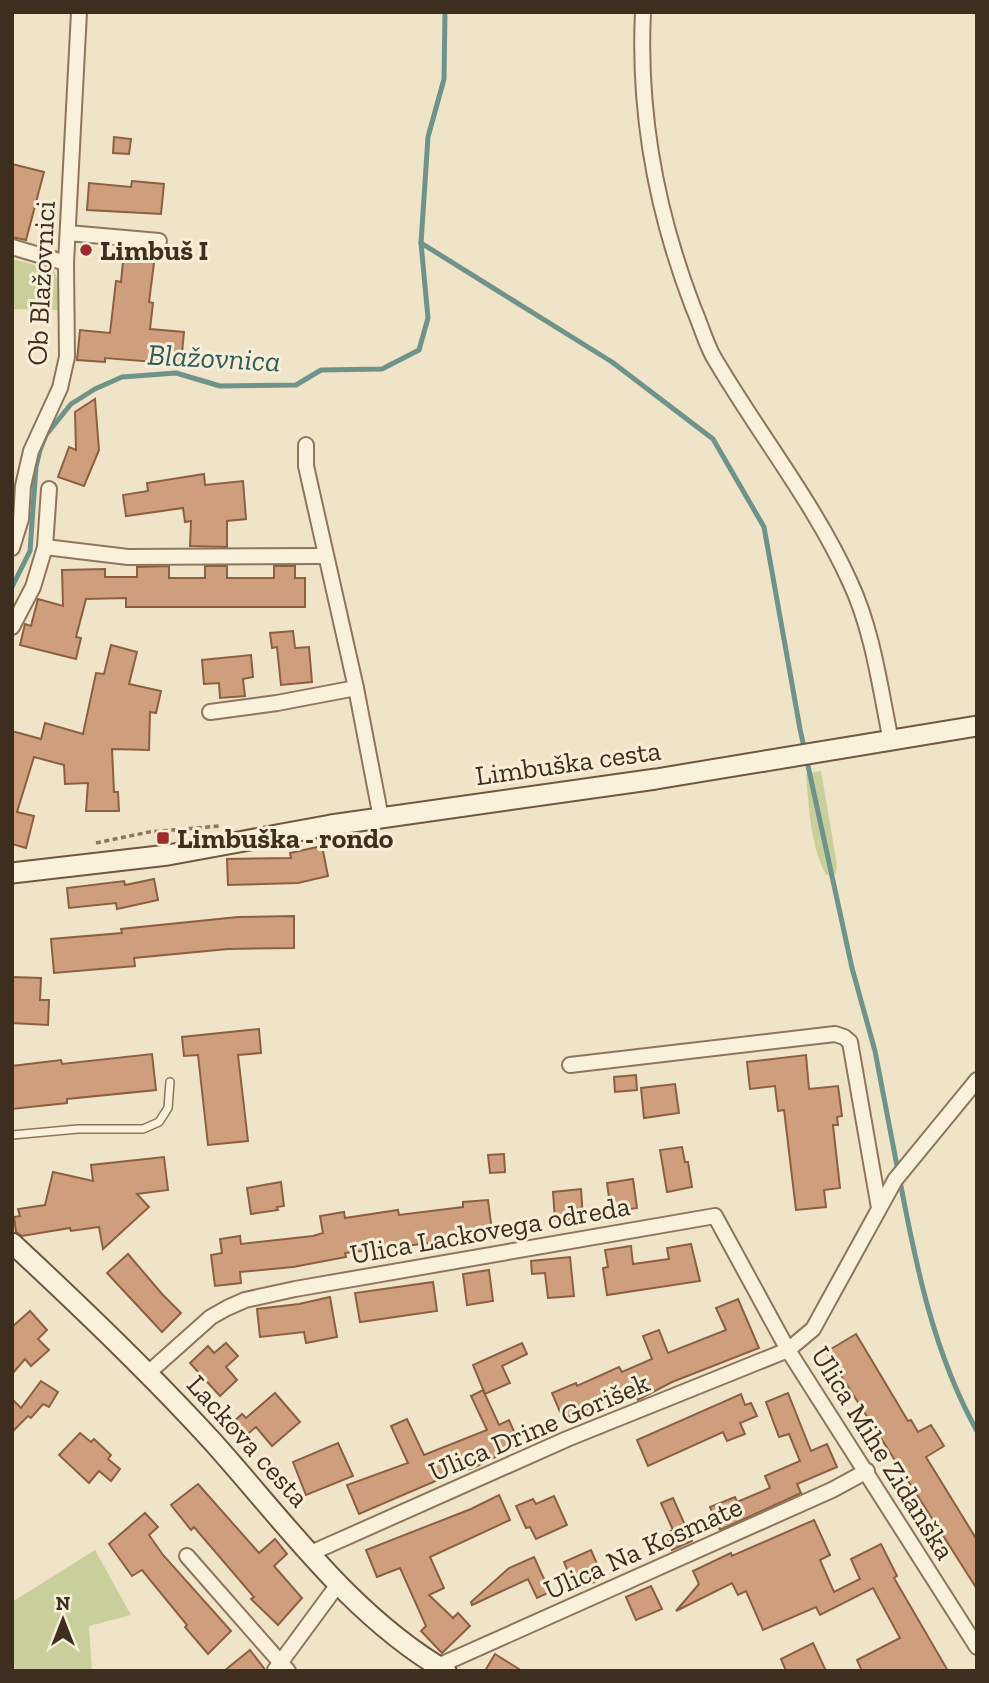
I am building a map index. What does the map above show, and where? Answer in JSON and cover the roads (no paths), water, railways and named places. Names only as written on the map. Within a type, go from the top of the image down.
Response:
[{"type":"main road","name":"Limbuška cesta","points":[[12,873],[168,855],[381,818],[656,779],[977,726]]},
{"type":"main road","name":"Lackova cesta","points":[[12,1243],[210,1439],[339,1583],[405,1644],[442,1668]]},
{"type":"street","name":"Ob Blažovnici","points":[[12,548],[21,519],[18,483],[60,388],[67,357],[66,263],[79,12]]},
{"type":"street","points":[[643,12],[644,117],[660,202],[683,280],[712,353],[815,518],[850,583],[877,669],[891,741]]},
{"type":"street","points":[[68,233],[159,241]]},
{"type":"street","points":[[12,247],[66,263]]},
{"type":"street","points":[[306,445],[306,466],[356,688],[381,818]]},
{"type":"street","points":[[12,627],[33,587],[45,547],[49,489]]},
{"type":"street","points":[[45,547],[128,557],[325,556]]},
{"type":"street","points":[[211,712],[356,688]]},
{"type":"street","points":[[570,1065],[835,1034],[844,1037],[849,1042],[879,1208]]},
{"type":"street","name":"Ulica Mihe Zidanška","points":[[977,1080],[895,1180],[813,1329],[788,1350],[977,1647]]},
{"type":"street","name":"Ulica Lackovega odreda","points":[[147,1374],[211,1317],[245,1300],[715,1216],[788,1350]]},
{"type":"street","name":"Ulica Drine Gorišek","points":[[311,1553],[568,1439],[788,1350]]},
{"type":"street","name":"Ulica Na Kosmate","points":[[442,1668],[820,1496],[867,1471]]},
{"type":"street","points":[[187,1556],[281,1668],[339,1583]]},
{"type":"lane","points":[[12,1135],[78,1129],[143,1129],[159,1122],[168,1108],[170,1082]]},
{"type":"waterway","name":"Blažovnica","points":[[12,587],[30,551],[36,467],[46,435],[71,404],[95,389],[122,377],[176,373],[220,386],[296,385],[321,370],[382,369],[419,350],[428,318],[421,243],[428,137],[444,79],[445,12]]},
{"type":"waterway","points":[[421,243],[612,362],[713,439],[764,527],[800,729],[852,968],[875,1051],[898,1171]]},
{"type":"waterway","points":[[900,1181],[928,1309],[949,1371],[977,1431]]},
{"type":"place","name":"Limbuš I","points":[[86,250]]},
{"type":"place","name":"Limbuška - rondo","points":[[163,838]]}]
